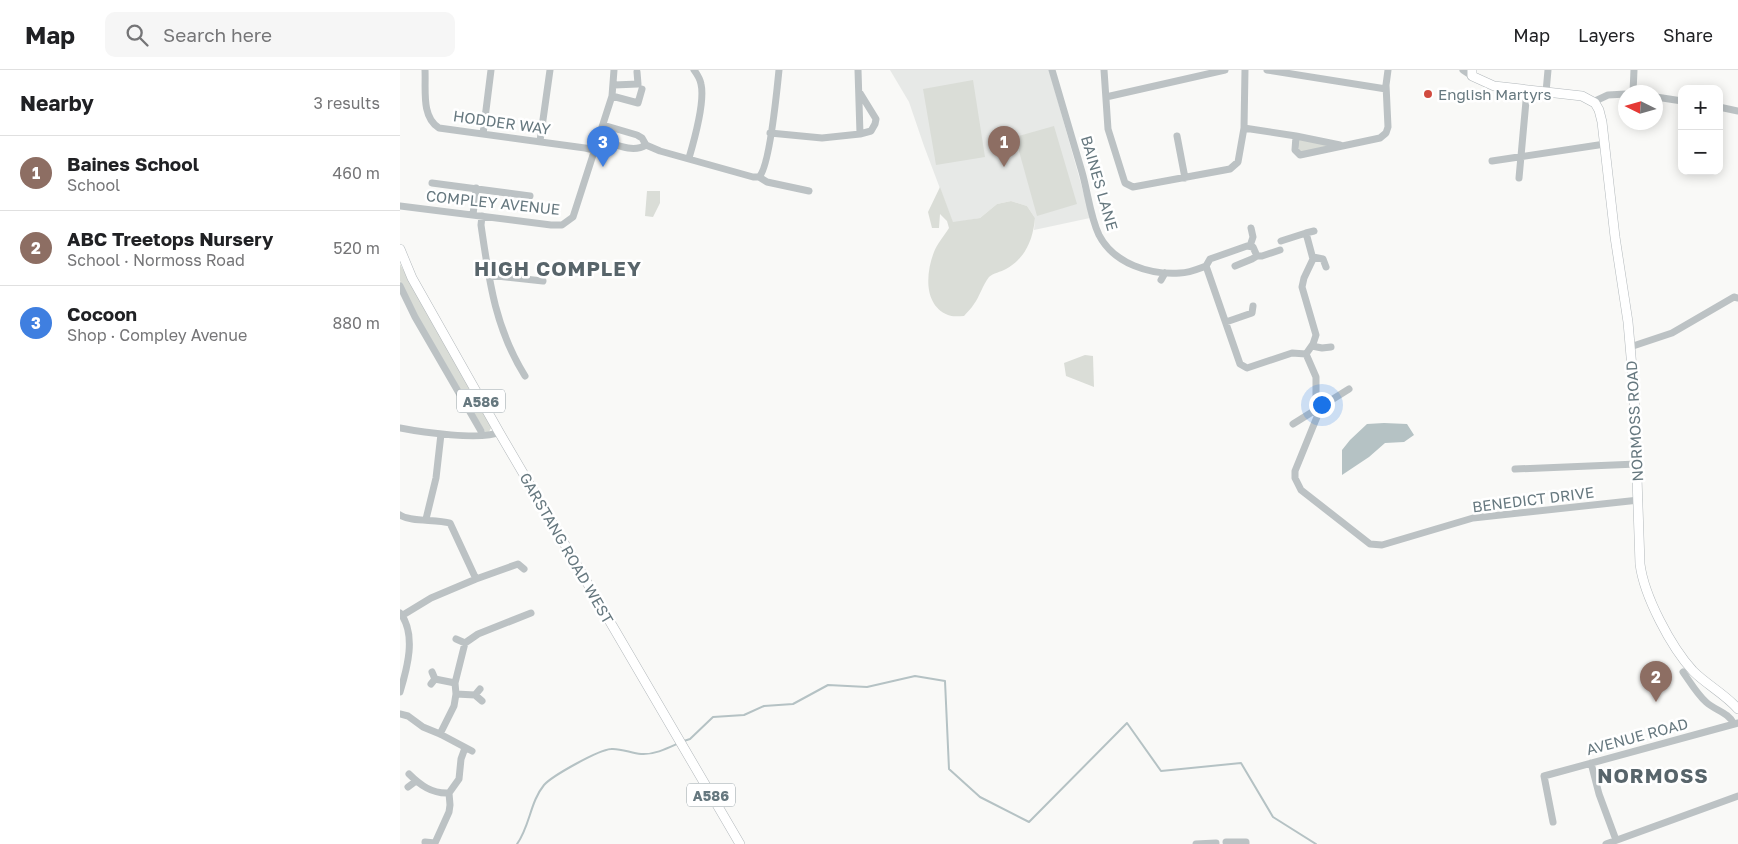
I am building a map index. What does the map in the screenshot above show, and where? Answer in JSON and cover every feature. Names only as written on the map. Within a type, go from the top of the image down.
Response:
[{"type":"main road","points":[[1472,73],[1494,86],[1582,96],[1593,102]]},
{"type":"main road","name":"NORMOSS ROAD","points":[[1593,102],[1601,115],[1630,347],[1634,391],[1640,564],[1643,583],[1682,657],[1694,672],[1738,709]]},
{"type":"main road","name":"GARSTANG ROAD WEST","points":[[400,249],[412,278],[499,432],[740,844]]},
{"type":"street","name":"HODDER WAY","points":[[425,70],[428,115],[435,125],[440,128],[594,150]]},
{"type":"street","points":[[483,134],[491,70]]},
{"type":"street","points":[[540,141],[550,70]]},
{"type":"street","name":"COMPLEY AVENUE","points":[[400,206],[551,225],[565,224],[572,217],[599,139],[612,96],[614,70]]},
{"type":"street","points":[[689,158],[695,136],[702,91],[699,78],[694,70]]},
{"type":"street","points":[[759,177],[765,166],[779,70]]},
{"type":"street","points":[[858,70],[860,134]]},
{"type":"street","name":"BAINES LANE","points":[[1052,70],[1088,192],[1094,223],[1099,235],[1108,247],[1126,262],[1161,275],[1182,274],[1206,266]]},
{"type":"street","points":[[1104,70],[1108,129],[1125,183],[1133,187],[1233,167],[1238,162],[1244,128],[1245,70]]},
{"type":"street","points":[[1106,97],[1225,70]]},
{"type":"street","points":[[1266,70],[1386,89]]},
{"type":"street","points":[[1296,136],[1295,150],[1300,155],[1380,138],[1386,133],[1388,127],[1386,89],[1388,70]]},
{"type":"street","points":[[1463,70],[1472,73]]},
{"type":"street","points":[[1546,92],[1548,70]]},
{"type":"street","points":[[1633,85],[1634,70]]},
{"type":"street","points":[[614,85],[638,84],[638,72]]},
{"type":"street","points":[[612,96],[638,103],[642,89]]},
{"type":"street","points":[[1519,178],[1528,90]]},
{"type":"street","points":[[770,133],[814,138],[860,134],[871,130],[876,119],[859,92]]},
{"type":"street","points":[[1593,102],[1608,95],[1618,94]]},
{"type":"street","points":[[1663,98],[1678,100]]},
{"type":"street","points":[[1723,108],[1738,111]]},
{"type":"street","points":[[603,125],[637,135],[642,138],[646,145],[660,151],[753,177],[759,177],[766,182],[809,191]]},
{"type":"street","points":[[1244,128],[1340,145]]},
{"type":"street","points":[[1177,136],[1185,178]]},
{"type":"street","points":[[599,139],[631,148],[640,148],[646,145]]},
{"type":"street","points":[[1492,161],[1605,144]]},
{"type":"street","points":[[432,183],[441,180],[476,188],[526,194]]},
{"type":"street","points":[[473,215],[476,188]]},
{"type":"street","points":[[482,216],[481,225],[494,305],[502,332],[525,376]]},
{"type":"street","points":[[1250,228],[1253,238],[1250,246]]},
{"type":"street","points":[[1250,246],[1210,259],[1206,266],[1240,364],[1244,368],[1294,352],[1306,354],[1312,346],[1315,332],[1302,287],[1313,257],[1310,232],[1281,241]]},
{"type":"street","points":[[1250,246],[1255,249],[1257,256]]},
{"type":"street","points":[[1235,266],[1257,256],[1280,250]]},
{"type":"street","points":[[1313,257],[1323,259],[1326,267]]},
{"type":"street","points":[[488,274],[543,281]]},
{"type":"street","points":[[400,286],[481,431],[482,436]]},
{"type":"street","points":[[1630,347],[1672,334],[1734,298],[1738,298]]},
{"type":"street","points":[[1226,322],[1254,312]]},
{"type":"street","points":[[1312,346],[1331,347]]},
{"type":"street","name":"BENEDICT DRIVE","points":[[1306,354],[1316,376],[1318,416],[1295,471],[1295,478],[1301,490],[1370,544],[1382,545],[1473,518],[1638,500]]},
{"type":"street","points":[[1293,424],[1349,389]]},
{"type":"street","points":[[400,428],[441,434],[482,436],[493,435],[499,432]]},
{"type":"street","points":[[426,520],[436,478],[441,434]]},
{"type":"street","points":[[1515,469],[1637,464]]},
{"type":"street","points":[[400,515],[407,518],[450,523],[476,579]]},
{"type":"street","points":[[400,692],[409,657],[408,633],[401,614],[431,598],[516,561],[524,569]]},
{"type":"street","points":[[440,734],[454,706],[455,683],[465,643],[478,634],[496,630],[531,613]]},
{"type":"street","points":[[456,639],[465,643]]},
{"type":"street","points":[[1683,672],[1703,699],[1730,716],[1736,724]]},
{"type":"street","points":[[433,678],[455,683]]},
{"type":"street","points":[[475,695],[480,689]]},
{"type":"street","points":[[456,694],[475,695],[482,701]]},
{"type":"street","points":[[400,714],[416,720],[423,727],[469,749],[461,759],[459,779],[449,793],[449,812],[435,844],[425,842]]},
{"type":"street","name":"AVENUE ROAD","points":[[1553,822],[1544,776],[1736,724]]},
{"type":"street","points":[[1590,763],[1616,840]]},
{"type":"street","points":[[409,774],[433,792],[449,793]]},
{"type":"street","points":[[408,786],[416,781]]},
{"type":"street","points":[[1606,844],[1738,796]]},
{"type":"street","points":[[1226,842],[1246,842],[1246,844]]},
{"type":"street","points":[[1196,844],[1216,843]]},
{"type":"shaded area","points":[[890,70],[1049,70],[1090,218],[1034,230],[1035,218],[1027,206],[1011,201],[997,204],[980,218],[953,223],[909,102]]},
{"type":"shaded area","points":[[973,80],[985,157],[936,165],[923,89]]},
{"type":"shaded area","points":[[1054,126],[1077,204],[1037,216],[1015,137]]},
{"type":"shaded area","points":[[1296,136],[1340,145],[1300,155]]},
{"type":"shaded area","points":[[940,187],[953,222],[980,218],[997,204],[1011,201],[1027,206],[1035,218],[1030,240],[1023,254],[1013,265],[989,277],[976,301],[964,316],[950,316],[934,304],[930,296],[928,278],[931,260],[949,228],[947,221],[940,214],[939,228],[932,228],[928,212]]},
{"type":"shaded area","points":[[647,191],[660,191],[660,203],[653,217],[645,216]]},
{"type":"shaded area","points":[[400,264],[490,425],[489,432],[486,433],[484,430],[410,303],[400,281]]},
{"type":"shaded area","points":[[1085,355],[1093,356],[1094,387],[1066,376],[1064,363]]},
{"type":"shaded area","points":[[1367,424],[1407,424],[1414,435],[1404,442],[1385,443],[1369,457],[1342,475],[1342,450],[1350,440]]},
{"type":"waterway","points":[[684,741],[690,739],[713,717],[744,715],[764,706],[793,704],[828,685],[867,687],[915,676],[945,681],[949,769],[980,797],[1029,822],[1127,723],[1161,771],[1241,763],[1273,817],[1316,844]]},
{"type":"waterway","points":[[517,844],[525,830],[539,792],[544,785],[565,770],[605,750],[618,749],[650,754],[677,744]]},
{"type":"place","name":"English Martyrs","points":[[1428,94]]},
{"type":"place","name":"Cocoon","points":[[603,167]]},
{"type":"place","name":"Baines School","points":[[1004,167]]},
{"type":"place","name":"ABC Treetops Nursery","points":[[1656,702]]},
{"type":"district","name":"HIGH COMPLEY","points":[[558,268]]},
{"type":"district","name":"NORMOSS","points":[[1653,775]]}]
